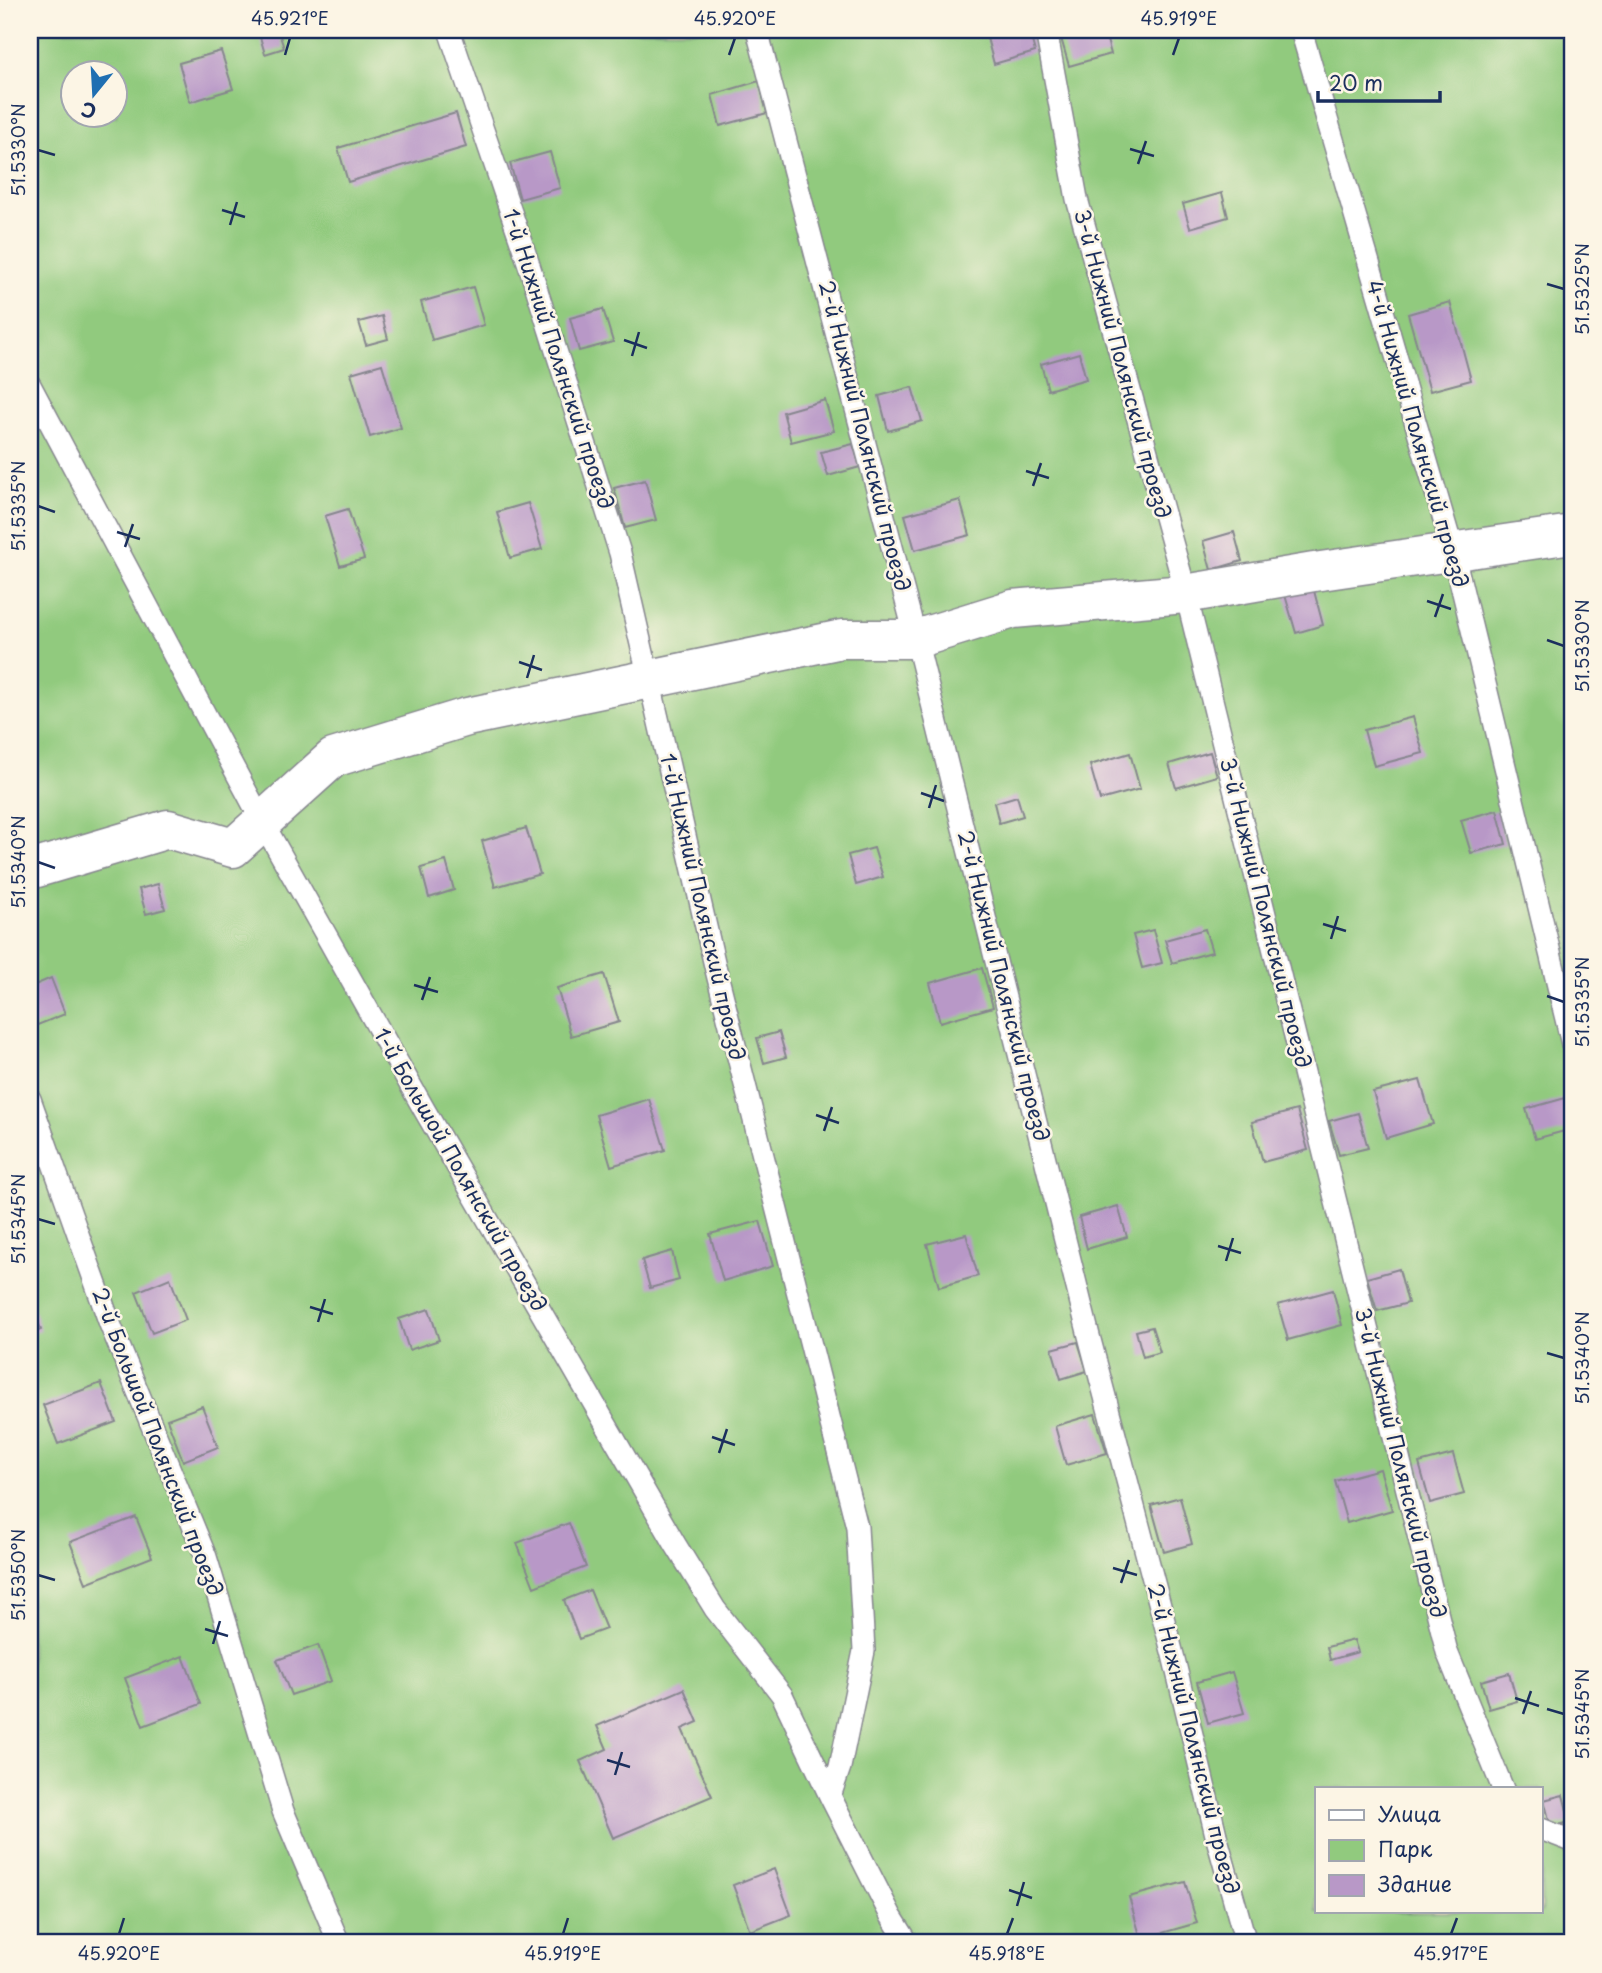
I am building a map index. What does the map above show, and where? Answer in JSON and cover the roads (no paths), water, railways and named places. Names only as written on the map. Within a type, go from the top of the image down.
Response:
[{"type":"street","points":[[30,870],[168,829],[233,848],[333,758],[467,717],[842,639],[916,639],[1013,609],[1185,594],[1572,534]]},
{"type":"lane","name":"1-й Нижний Полянский проезд","points":[[449,30],[528,262],[620,553],[715,966],[858,1527],[864,1651],[830,1797]]},
{"type":"lane","name":"2-й Нижний Полянский проезд","points":[[757,30],[916,639],[1086,1322],[1173,1655],[1216,1835],[1246,1943]]},
{"type":"lane","name":"3-й Нижний Полянский проезд","points":[[1046,30],[1077,199],[1185,594],[1447,1652],[1502,1787]]},
{"type":"lane","name":"4-й Нижний Полянский проезд","points":[[1301,30],[1453,551],[1572,1045]]},
{"type":"lane","name":"1-й Большой Полянский проезд","points":[[30,385],[263,823],[425,1111],[675,1544],[715,1609],[782,1695],[830,1797],[891,1916],[908,1943]]},
{"type":"lane","name":"2-й Большой Полянский проезд","points":[[30,1099],[110,1324],[206,1557],[283,1811],[339,1943]]},
{"type":"lane","points":[[1542,1829],[1572,1841]]}]
